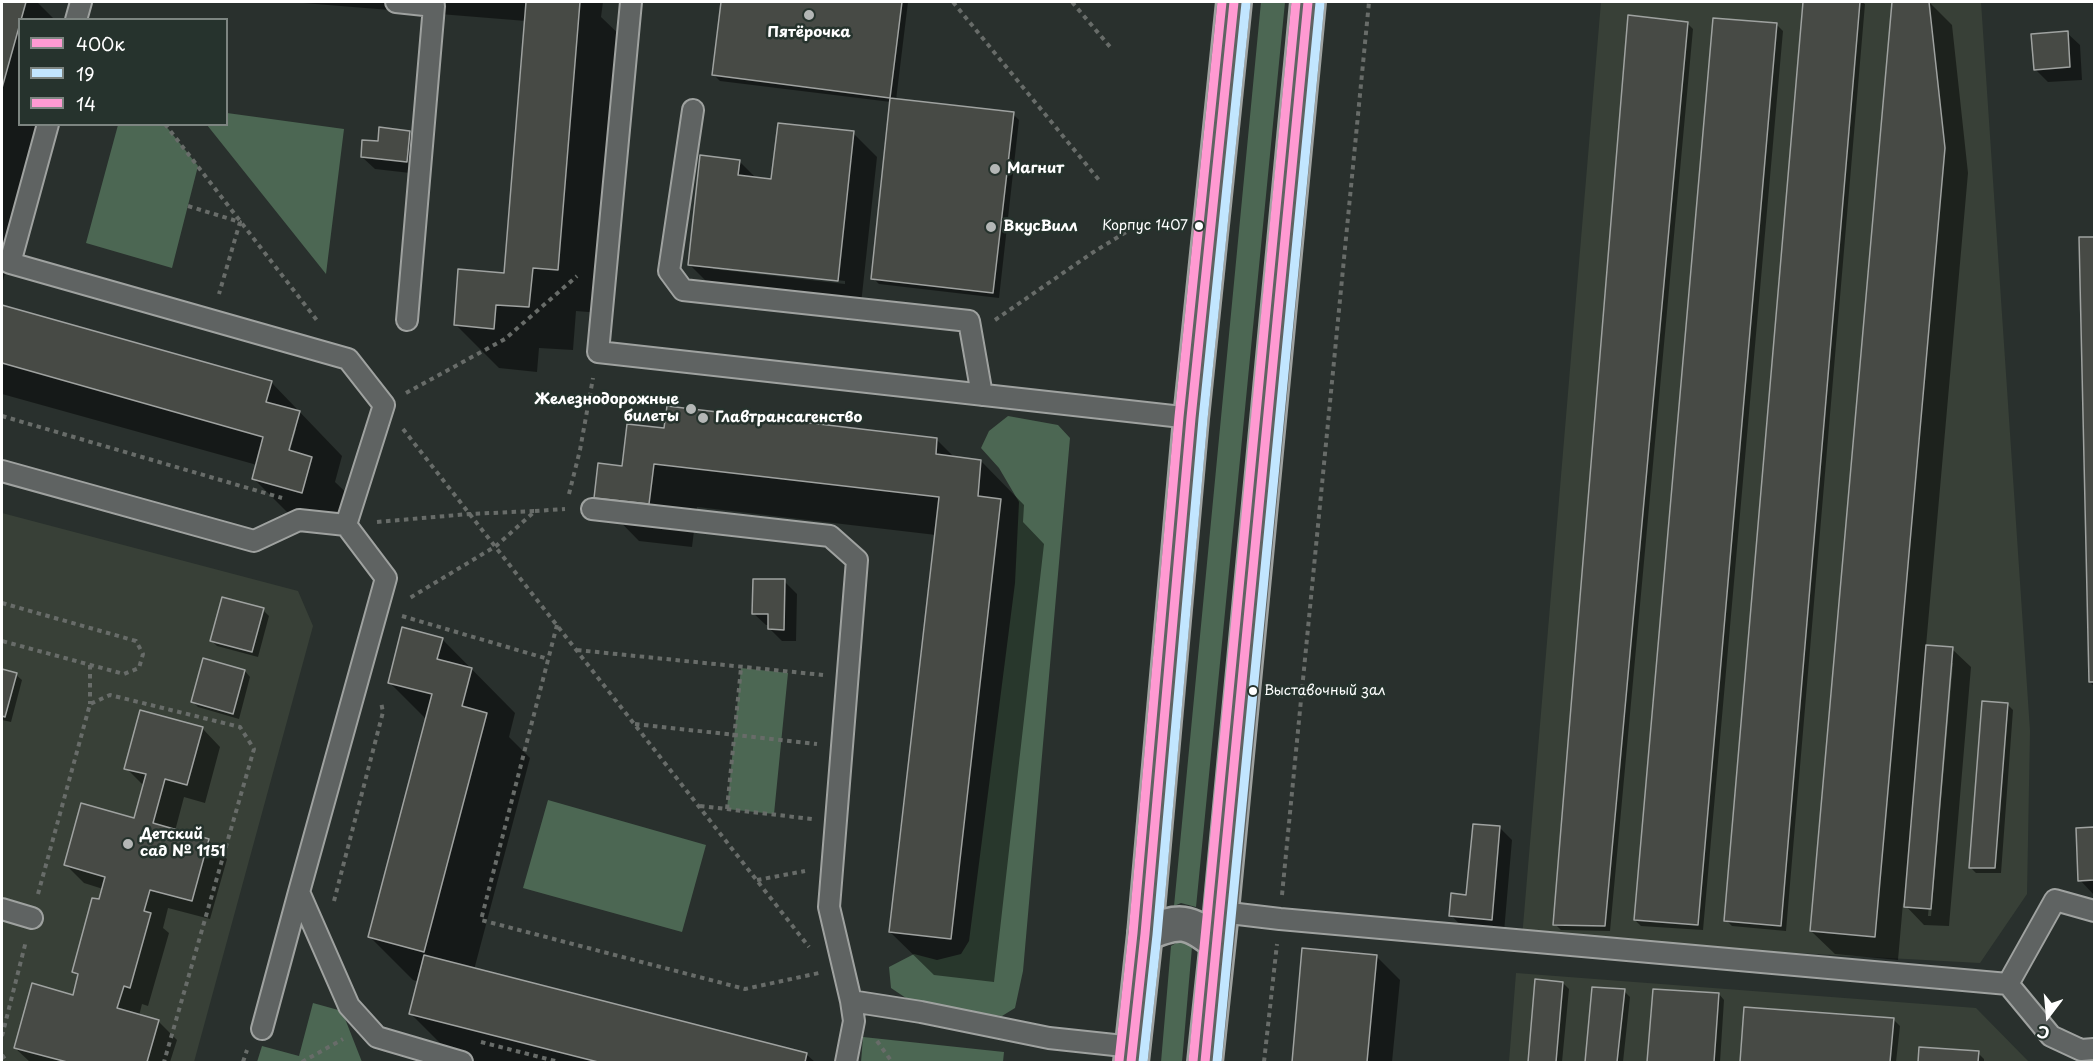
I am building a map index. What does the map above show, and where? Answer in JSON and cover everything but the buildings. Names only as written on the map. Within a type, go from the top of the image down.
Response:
[{"type":"main road","points":[[1132,1055],[1191,418],[1234,2]]},
{"type":"main road","points":[[1205,1062],[1308,2]]},
{"type":"main road","points":[[1145,934],[1170,923],[1219,928]]},
{"type":"lane","points":[[77,18],[81,2]]},
{"type":"lane","points":[[396,2],[434,6],[407,320]]},
{"type":"lane","points":[[631,2],[598,352],[1191,418]]},
{"type":"lane","points":[[693,110],[669,271],[684,290],[969,321],[982,395]]},
{"type":"lane","points":[[47,126],[10,263],[348,359],[384,405],[346,525]]},
{"type":"lane","points":[[2,471],[254,541],[298,520],[346,525],[386,578],[262,1029]]},
{"type":"lane","points":[[592,509],[830,536],[857,560],[829,907],[854,1021],[846,1062]]},
{"type":"lane","points":[[299,891],[350,1006],[377,1037],[462,1062]]},
{"type":"lane","points":[[2008,984],[2055,900],[2094,911]]},
{"type":"lane","points":[[2,909],[32,918]]},
{"type":"lane","points":[[1219,928],[1280,919],[2008,984],[2051,1036],[2081,1050],[2094,1049]]},
{"type":"lane","points":[[851,1001],[921,1012],[1132,1055]]},
{"type":"path","points":[[953,2],[1099,180]]},
{"type":"path","points":[[1072,2],[1111,48]]},
{"type":"path","points":[[1264,1062],[1280,919],[1369,2]]},
{"type":"path","points":[[167,126],[348,359]]},
{"type":"path","points":[[188,206],[240,222]]},
{"type":"path","points":[[969,321],[997,319],[1092,253],[1144,221]]},
{"type":"path","points":[[211,321],[240,222]]},
{"type":"path","points":[[607,251],[505,339],[384,405],[814,953]]},
{"type":"path","points":[[565,509],[580,450],[598,352]]},
{"type":"path","points":[[2,416],[289,500]]},
{"type":"path","points":[[346,525],[469,513],[592,509]]},
{"type":"path","points":[[402,602],[496,546],[535,511]]},
{"type":"path","points":[[2,603],[136,641],[143,654],[139,668],[124,674],[2,641]]},
{"type":"path","points":[[400,609],[398,615],[548,659]]},
{"type":"path","points":[[557,625],[481,920],[745,988],[828,972],[851,1001],[892,1062]]},
{"type":"path","points":[[577,650],[848,677]]},
{"type":"path","points":[[2,1036],[90,705],[90,665]]},
{"type":"path","points":[[727,809],[741,668]]},
{"type":"path","points":[[90,705],[110,695],[240,727],[254,749],[164,1062]]},
{"type":"path","points":[[338,911],[334,901],[383,712],[379,695]]},
{"type":"path","points":[[635,724],[842,746]]},
{"type":"path","points":[[699,806],[836,823]]},
{"type":"path","points":[[757,880],[832,866]]},
{"type":"path","points":[[302,1062],[366,1025]]},
{"type":"path","points":[[478,1041],[559,1062]]},
{"type":"path","points":[[2,1054],[7,1062]]},
{"type":"shaded area","points":[[1601,2],[1981,2],[2030,731],[2027,894],[1980,963],[1522,938]]},
{"type":"shaded area","name":"Детский сад № 1151","points":[[2,513],[298,591],[313,626],[194,1062],[2,1062]]},
{"type":"shaded area","points":[[1516,973],[1976,1008],[2029,1062],[1509,1062]]},
{"type":"green space","points":[[1261,2],[1285,2],[1196,907],[1181,903],[1174,906]]},
{"type":"green space","points":[[228,113],[344,129],[326,274],[208,126],[228,126]]},
{"type":"green space","points":[[118,126],[166,126],[198,166],[172,268],[86,243]]},
{"type":"green space","points":[[1008,416],[1058,425],[1070,438],[1023,971],[1015,1008],[1002,1016],[950,1011],[909,1000],[891,988],[889,967],[914,954],[937,960],[961,954],[969,941],[1015,583],[1019,502],[999,468],[981,448],[989,431]]},
{"type":"green space","points":[[741,668],[788,673],[774,814],[727,809]]},
{"type":"green space","points":[[548,800],[706,845],[682,932],[523,888]]},
{"type":"green space","points":[[1178,942],[1187,942],[1192,947],[1182,1062],[1161,1062],[1171,946]]},
{"type":"green space","points":[[313,1003],[342,1011],[362,1062],[257,1062],[262,1046],[299,1056]]},
{"type":"green space","points":[[863,1037],[1004,1052],[1003,1062],[861,1062]]},
{"type":"transit line","name":"14","points":[[1119,1061],[1133,933],[1179,417],[1222,2]]},
{"type":"transit line","name":"400к","points":[[1131,1062],[1145,934],[1191,418],[1234,2]]},
{"type":"transit line","name":"14","points":[[1193,1061],[1296,2]]},
{"type":"transit line","name":"400к","points":[[1205,1062],[1308,2]]},
{"type":"transit line","name":"19","points":[[1143,1062],[1157,935],[1203,419],[1246,3]]},
{"type":"transit line","name":"19","points":[[1217,1062],[1320,3]]},
{"type":"place","name":"Пятёрочка","points":[[809,15]]},
{"type":"place","name":"Магнит","points":[[995,169]]},
{"type":"place","name":"Корпус 1407","points":[[1199,226]]},
{"type":"place","name":"ВкусВилл","points":[[991,227]]},
{"type":"place","name":"Железнодорожные билеты","points":[[691,409]]},
{"type":"place","name":"Главтрансагенство","points":[[703,418]]},
{"type":"place","name":"Выставочный зал","points":[[1253,691]]},
{"type":"place","name":"Детский сад № 1151","points":[[128,844]]}]
